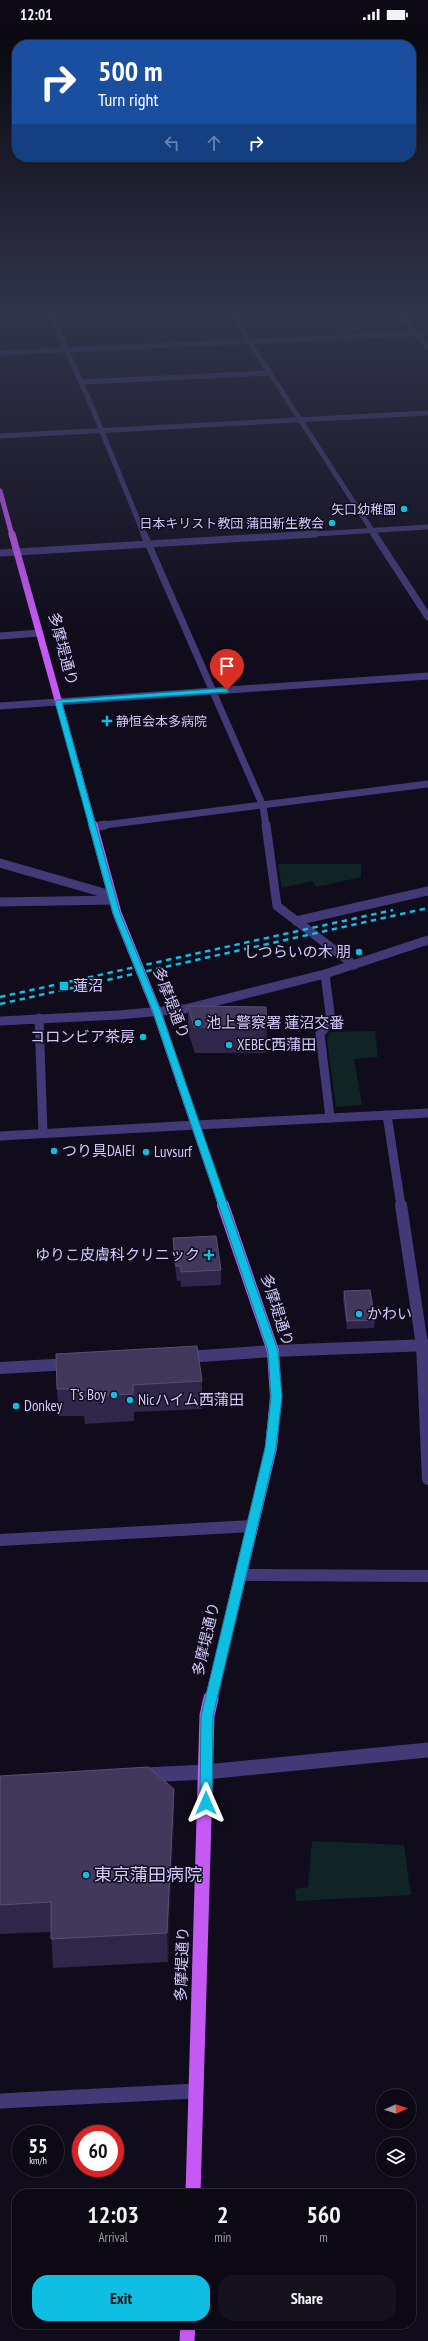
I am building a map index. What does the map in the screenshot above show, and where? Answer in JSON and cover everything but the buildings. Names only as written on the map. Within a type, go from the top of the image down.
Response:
[{"type":"main road","name":"多摩堤通り","points":[[0,491],[112,897],[126,941],[145,979],[157,1012],[273,1351],[276,1397],[271,1448],[251,1526],[207,1716],[193,2189]]},
{"type":"main road","points":[[187,2341],[188,2329]]},
{"type":"street","points":[[96,418],[149,544],[263,806],[277,906],[354,965]]},
{"type":"street","points":[[0,436],[338,418]]},
{"type":"street","points":[[300,420],[428,617]]},
{"type":"street","points":[[0,553],[428,527]]},
{"type":"street","points":[[0,636],[40,633]]},
{"type":"street","points":[[0,706],[428,676]]},
{"type":"street","points":[[93,828],[428,784]]},
{"type":"street","points":[[0,863],[112,897]]},
{"type":"street","points":[[296,921],[428,891]]},
{"type":"street","points":[[0,902],[112,897]]},
{"type":"street","points":[[0,1021],[185,1009],[325,974],[428,940]]},
{"type":"street","points":[[325,974],[332,1021],[320,1034],[330,1118]]},
{"type":"street","points":[[39,1018],[43,1134]]},
{"type":"street","points":[[0,1136],[428,1113]]},
{"type":"street","points":[[387,1115],[425,1345],[428,1480]]},
{"type":"street","points":[[177,1357],[273,1351],[425,1345]]},
{"type":"street","points":[[0,1368],[80,1363]]},
{"type":"street","points":[[0,1540],[251,1526]]},
{"type":"street","points":[[240,1575],[428,1576]]},
{"type":"street","points":[[134,1775],[206,1772],[428,1750]]},
{"type":"street","points":[[0,2101],[196,2091]]},
{"type":"green space","points":[[278,864],[361,864],[361,877],[316,887],[313,881],[282,888]]},
{"type":"green space","points":[[375,1031],[378,1057],[354,1059],[362,1105],[336,1107],[327,1040],[329,1032]]},
{"type":"green space","points":[[312,1841],[404,1845],[411,1895],[296,1901],[295,1889],[308,1887]]},
{"type":"railway","points":[[0,1004],[428,908]]},
{"type":"railway","points":[[0,997],[393,910]]},
{"type":"place","name":"矢口幼稚園","points":[[404,509]]},
{"type":"place","name":"日本キリスト教団 蒲田新生教会","points":[[332,523]]},
{"type":"place","name":"静恒会本多病院","points":[[107,721]]},
{"type":"place","name":"しつらいの木 朋","points":[[359,952]]},
{"type":"place","name":"蓮沼","points":[[64,986]]},
{"type":"place","name":"池上警察署 蓮沼交番","points":[[198,1023]]},
{"type":"place","name":"コロンビア茶房","points":[[143,1037]]},
{"type":"place","name":"XEBEC西蒲田","points":[[229,1045]]},
{"type":"place","name":"つり具DAIEI","points":[[54,1151]]},
{"type":"place","name":"Luvsurf","points":[[146,1152]]},
{"type":"place","name":"ゆりこ皮膚科クリニック","points":[[209,1255]]},
{"type":"place","name":"かわい","points":[[359,1314]]},
{"type":"place","name":"T’s Boy","points":[[114,1395]]},
{"type":"place","name":"Nicハイム西蒲田","points":[[130,1400]]},
{"type":"place","name":"Donkey","points":[[16,1406]]},
{"type":"place","name":"東京蒲田病院","points":[[86,1875]]},
{"type":"route","points":[[206,1803],[205,1741],[207,1716],[251,1526],[271,1448],[276,1397],[273,1351],[157,1012],[145,979],[126,941],[58,702],[227,690]]}]
